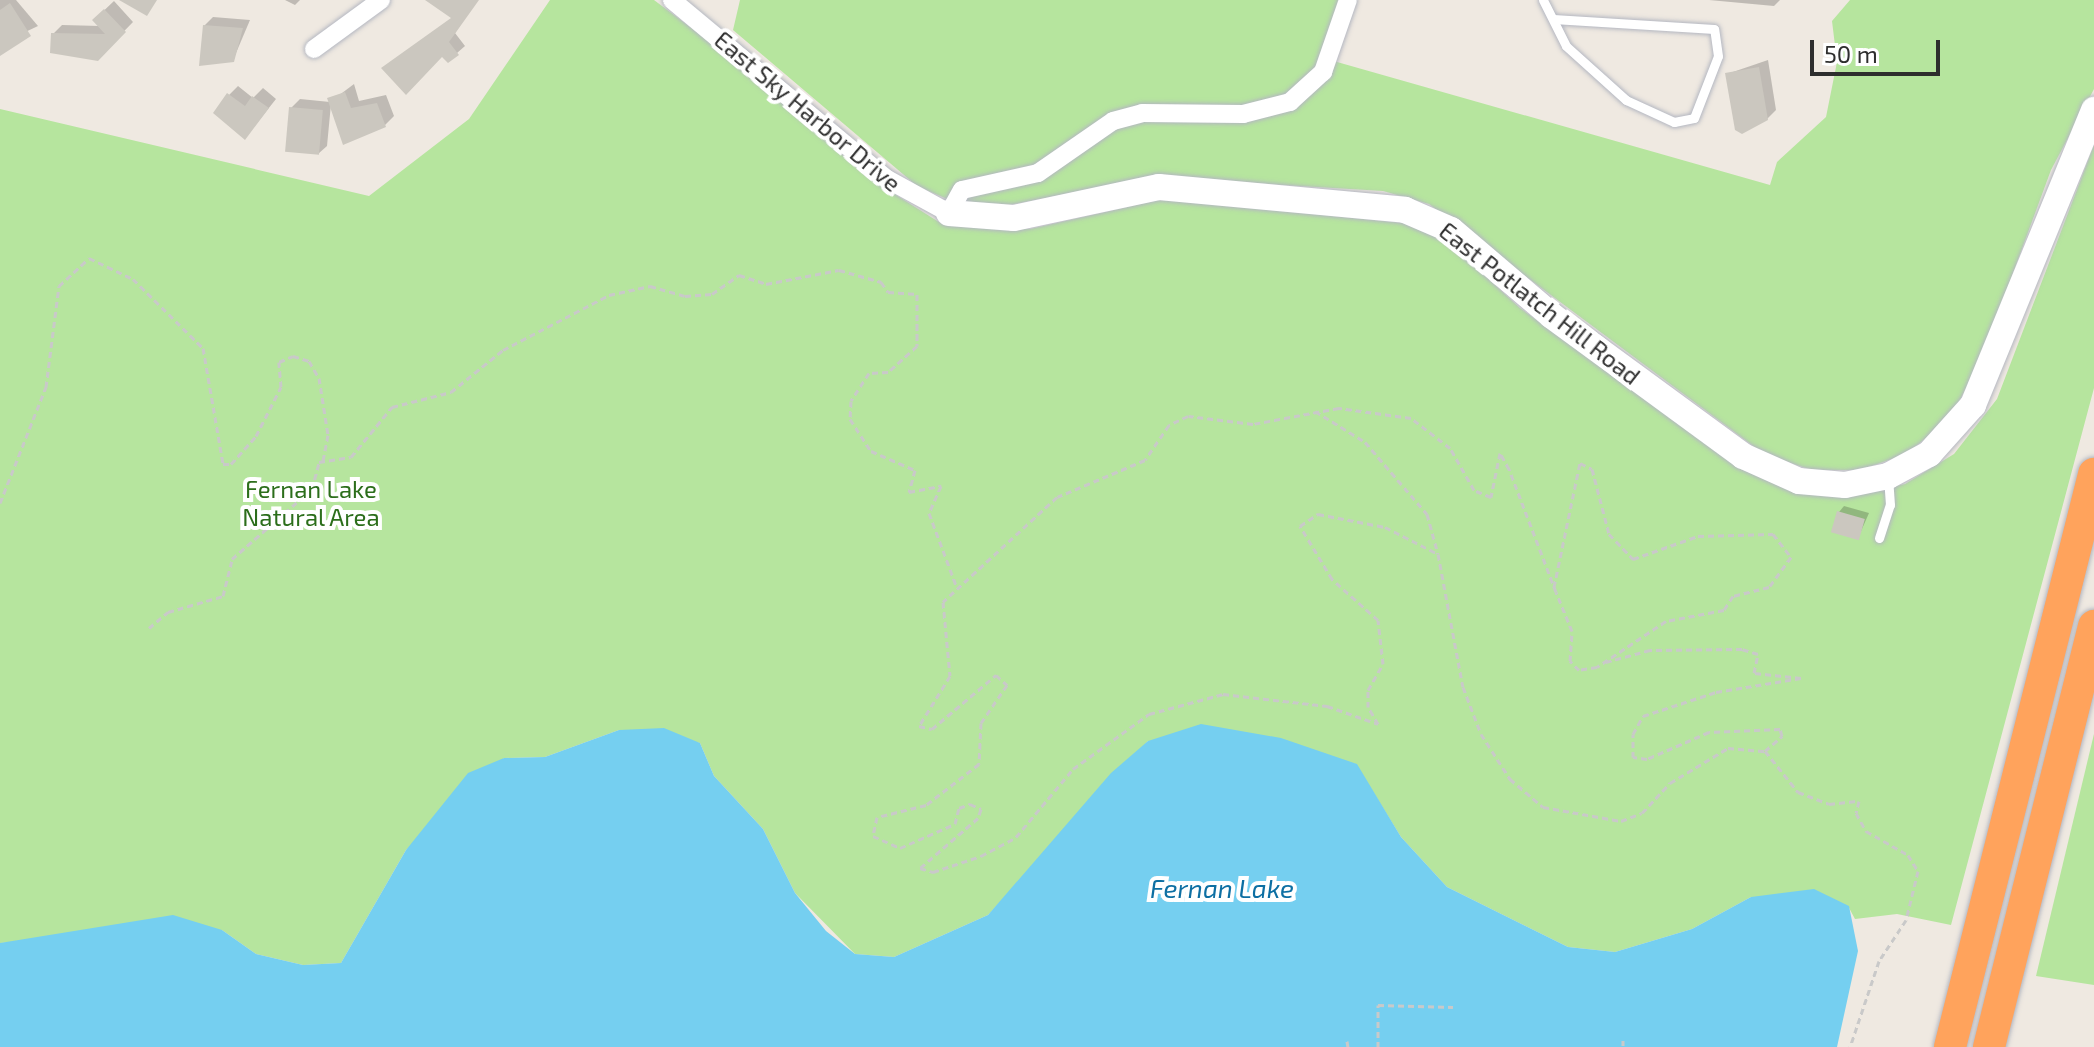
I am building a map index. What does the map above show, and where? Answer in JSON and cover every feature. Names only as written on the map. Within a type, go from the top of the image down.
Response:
[{"type":"highway","points":[[1950,1047],[2094,474]]},
{"type":"highway","points":[[1989,1047],[2094,626]]},
{"type":"street","points":[[314,49],[381,0]]},
{"type":"street","name":"East Sky Harbor Drive","points":[[672,0],[887,179],[949,213]]},
{"type":"street","points":[[949,213],[962,190],[1038,173],[1113,121],[1142,113],[1243,114],[1290,102],[1323,72],[1348,0]]},
{"type":"street","name":"East Potlatch Hill Road","points":[[949,213],[1014,218],[1159,187],[1405,210],[1451,230],[1552,316],[1761,467],[1823,485],[1888,476],[1929,454],[1973,405],[2094,110]]},
{"type":"lane","points":[[1543,0],[1553,19],[1586,68],[1626,100],[1674,122],[1694,118],[1718,56],[1714,29],[1553,19]]},
{"type":"lane","points":[[1879,538],[1890,505],[1888,476]]},
{"type":"path","points":[[0,503],[46,387],[59,286],[89,258],[133,279],[203,348],[223,464],[256,436],[281,387],[279,362],[293,356],[309,361],[319,378],[328,435],[323,461],[312,489],[232,559],[223,596],[168,612],[149,628]]},
{"type":"path","points":[[323,461],[351,457],[392,407],[451,392],[503,350],[618,291],[650,286],[685,296],[721,291],[739,275],[766,284],[839,270],[881,282],[888,292],[917,294],[917,346],[888,372],[869,373],[851,401],[850,419],[871,451],[915,470],[909,492],[941,486],[929,513],[957,588]]},
{"type":"path","points":[[1312,410],[1365,442],[1427,514],[1438,554],[1469,704],[1481,734],[1529,799],[1575,816],[1621,821],[1642,813],[1670,783],[1728,748],[1765,751],[1782,736],[1780,729],[1688,737],[1647,759],[1633,757],[1631,745],[1643,716],[1801,675],[1754,673],[1758,654],[1730,648],[1650,650],[1602,663],[1572,667],[1572,631],[1500,453],[1491,497],[1474,490],[1428,425],[1377,411],[1312,410],[1253,424],[1188,416],[1169,425],[1145,460],[1057,497],[943,602],[950,676],[919,726],[932,729],[996,675],[1007,685],[981,723],[979,764],[926,805],[873,821],[873,836],[900,848],[955,824],[963,804],[981,809],[921,864],[921,872],[1008,843],[1073,769],[1155,712],[1242,691],[1378,724],[1368,707],[1368,690],[1383,664],[1378,620],[1332,579],[1300,526],[1318,514],[1347,515],[1438,554]]},
{"type":"path","points":[[1554,587],[1576,464],[1592,469],[1609,534],[1633,559],[1698,536],[1778,536],[1790,552],[1788,570],[1769,587],[1733,596],[1724,610],[1666,621],[1602,663]]},
{"type":"path","points":[[1765,751],[1798,792],[1829,804],[1859,801],[1856,813],[1866,831],[1908,855],[1918,871],[1906,920],[1879,961],[1850,1047]]},
{"type":"path","points":[[1378,1047],[1378,1005],[1453,1007]]},
{"type":"path","points":[[1623,1040],[1623,1047]]},
{"type":"path","points":[[1347,1041],[1348,1047]]},
{"type":"green space","name":"Fernan Lake Natural Area","points":[[550,0],[654,0],[750,72],[866,176],[942,224],[1030,229],[1163,199],[1412,224],[1448,242],[1520,308],[1741,469],[1791,491],[1856,495],[1905,484],[1954,454],[1997,399],[2094,145],[2094,388],[1951,925],[1897,914],[1855,919],[1848,906],[1751,897],[1692,929],[1615,952],[1568,947],[1447,887],[1401,837],[1356,764],[1148,741],[988,915],[894,957],[855,954],[795,893],[763,829],[714,776],[700,743],[619,730],[545,757],[504,758],[406,850],[341,963],[303,965],[256,954],[222,930],[0,943],[0,109],[369,196],[469,119]]},
{"type":"green space","points":[[740,0],[1344,0],[1323,58],[1770,185],[1777,162],[1826,117],[1837,62],[1832,21],[1850,0],[2094,0],[2094,89],[2051,170],[1978,368],[1948,420],[1906,454],[1860,470],[1812,470],[1764,454],[1429,204],[1383,191],[1152,177],[999,207],[959,204],[917,186],[733,30]]},
{"type":"green space","points":[[2094,734],[2094,985],[2036,976]]},
{"type":"water","name":"Fernan Lake","points":[[1201,724],[1281,738],[1357,764],[1401,837],[1447,887],[1568,947],[1615,952],[1692,929],[1751,897],[1814,889],[1849,906],[1858,951],[1837,1047],[0,1047],[0,943],[173,915],[222,930],[256,954],[303,965],[341,963],[406,850],[468,773],[504,758],[545,757],[619,730],[664,728],[700,743],[714,776],[763,829],[795,893],[826,931],[855,954],[894,957],[988,915],[1111,773],[1148,741]]},
{"type":"building","points":[[119,0],[157,0],[147,16]]},
{"type":"building","points":[[425,0],[479,0],[449,42],[459,55],[448,63],[442,57],[406,95],[381,68],[451,18]]},
{"type":"building","points":[[10,3],[31,36],[0,56],[0,10]]},
{"type":"building","points":[[104,9],[126,32],[98,61],[50,53],[51,33],[105,34],[92,20]]},
{"type":"building","points":[[203,25],[243,28],[234,62],[199,66]]},
{"type":"building","points":[[1759,67],[1768,120],[1742,134],[1735,130],[1725,73]]},
{"type":"building","points":[[345,92],[351,108],[377,103],[386,127],[343,145],[327,98]]},
{"type":"building","points":[[227,93],[245,106],[252,96],[269,108],[245,140],[213,113]]},
{"type":"building","points":[[289,107],[323,110],[319,155],[285,152]]},
{"type":"building","points":[[1837,511],[1865,519],[1859,540],[1831,532]]}]
